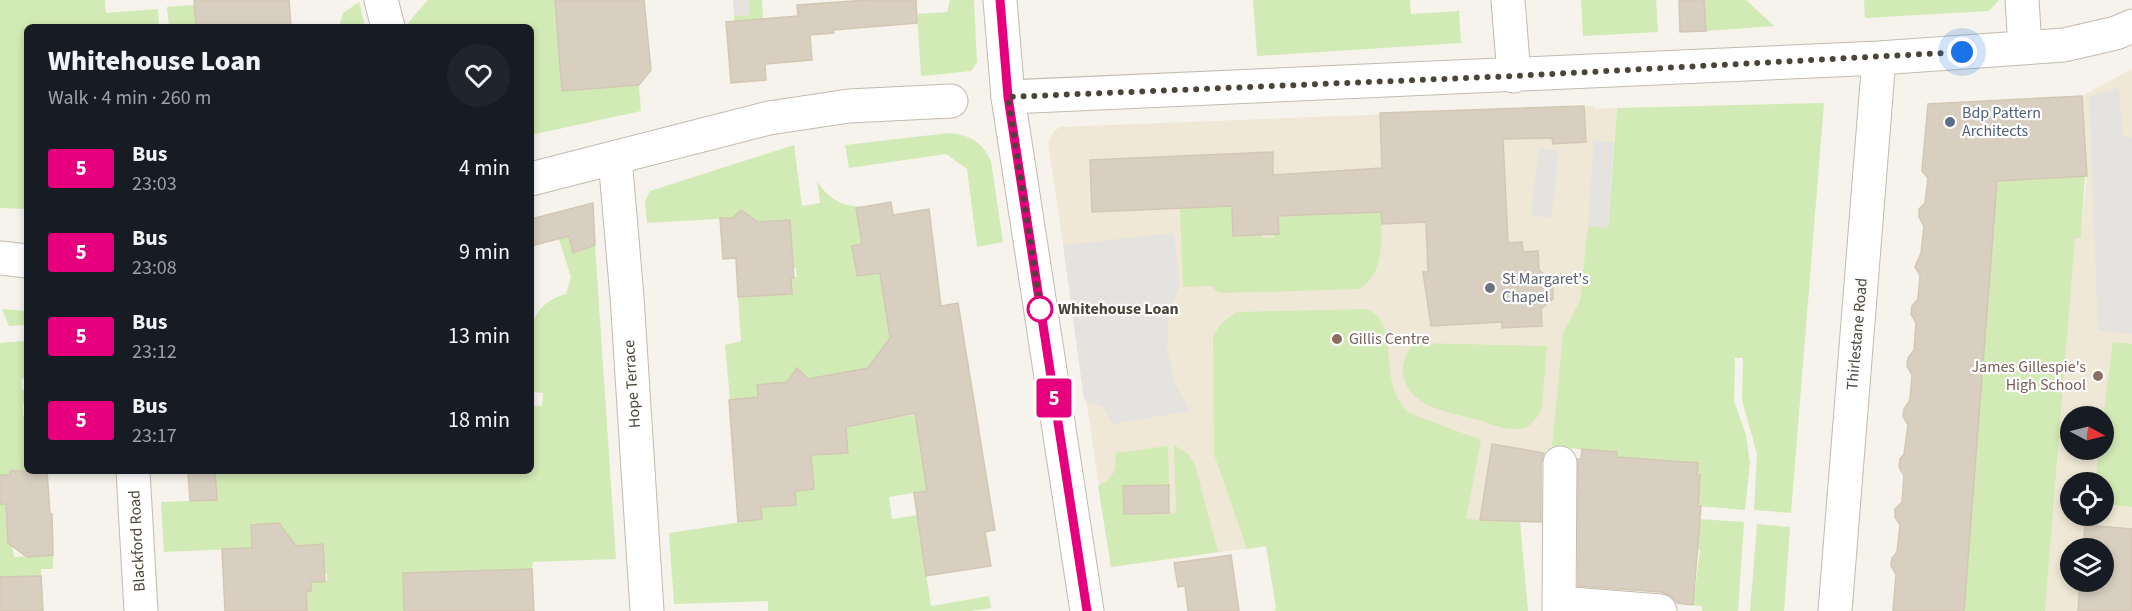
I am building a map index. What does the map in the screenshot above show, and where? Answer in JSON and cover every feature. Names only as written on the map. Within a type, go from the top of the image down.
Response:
[{"type":"street","points":[[381,0],[387,24]]},
{"type":"street","points":[[1000,0],[1008,97],[1087,611]]},
{"type":"street","points":[[1508,0],[1514,76]]},
{"type":"street","points":[[2022,0],[2025,47]]},
{"type":"street","points":[[1008,97],[1880,58],[2091,40],[2132,26]]},
{"type":"street","name":"Thirlestane Road","points":[[1835,611],[1880,58]]},
{"type":"street","points":[[534,178],[697,135],[797,113],[849,106],[951,101]]},
{"type":"street","name":"Hope Terrace","points":[[615,158],[627,297],[647,611]]},
{"type":"street","points":[[0,258],[24,261]]},
{"type":"street","points":[[1560,463],[1559,607],[1660,611]]},
{"type":"street","name":"Blackford Road","points":[[133,474],[141,611]]},
{"type":"shaded area","points":[[733,0],[750,0],[750,15],[734,16]]},
{"type":"shaded area","name":"James Gillespie's High School","points":[[2132,69],[2132,611],[2045,611],[2060,424],[2060,460],[2114,460],[2114,406],[2061,406],[2075,237],[2081,237],[2087,176],[2082,96]]},
{"type":"shaded area","points":[[2119,88],[2123,137],[2132,137],[2132,334],[2098,330],[2089,96]]},
{"type":"shaded area","name":"Gillis Centre","points":[[1594,106],[1596,109],[1617,108],[1590,419],[1544,453],[1533,522],[1466,519],[1111,567],[1048,143],[1053,132],[1060,127]]},
{"type":"shaded area","points":[[1594,141],[1614,142],[1608,228],[1588,226]]},
{"type":"shaded area","points":[[1539,148],[1559,151],[1551,218],[1531,215]]},
{"type":"shaded area","points":[[1174,233],[1180,285],[1169,313],[1167,348],[1174,381],[1190,411],[1112,424],[1103,407],[1084,400],[1063,245]]},
{"type":"green space","points":[[0,0],[105,0],[106,13],[158,9],[159,24],[24,24],[24,209],[0,208]]},
{"type":"green space","points":[[428,0],[555,0],[562,91],[639,85],[641,111],[534,134],[534,24],[408,23]]},
{"type":"green space","points":[[750,0],[762,0],[763,19],[734,22],[734,16],[750,15]]},
{"type":"green space","points":[[950,0],[974,0],[977,62],[971,71],[921,76],[917,14],[947,12]]},
{"type":"green space","points":[[1253,0],[1410,0],[1411,14],[1459,11],[1461,43],[1257,56]]},
{"type":"green space","points":[[1581,0],[1656,0],[1658,32],[1583,36]]},
{"type":"green space","points":[[1704,0],[1746,0],[1774,26],[1706,31]]},
{"type":"green space","points":[[1864,0],[1999,0],[1989,11],[1865,18]]},
{"type":"green space","points":[[359,2],[364,24],[340,24],[343,13]]},
{"type":"green space","points":[[194,5],[196,24],[169,24],[167,7]]},
{"type":"green space","points":[[1824,103],[1791,513],[1754,510],[1757,454],[1742,400],[1743,358],[1735,358],[1734,401],[1746,435],[1750,463],[1745,510],[1698,506],[1700,475],[1697,475],[1698,463],[1617,457],[1617,452],[1552,447],[1563,333],[1580,301],[1588,226],[1608,227],[1617,108]]},
{"type":"green space","points":[[949,133],[963,135],[974,140],[983,148],[991,161],[1003,242],[977,247],[967,169],[946,154],[849,168],[845,145]]},
{"type":"green space","points":[[794,145],[802,206],[820,203],[817,181],[832,198],[851,206],[866,206],[868,225],[859,227],[862,244],[852,246],[856,275],[892,270],[898,338],[845,421],[801,372],[793,373],[787,382],[758,385],[758,397],[730,400],[725,345],[741,341],[738,297],[792,294],[791,278],[797,277],[796,268],[791,268],[739,213],[733,218],[647,223],[645,201],[650,191]]},
{"type":"green space","points":[[2003,175],[2008,180],[2085,176],[2081,238],[2075,238],[2045,611],[1964,611],[1997,183]]},
{"type":"green space","points":[[1232,191],[1233,236],[1262,235],[1262,238],[1274,238],[1274,217],[1381,212],[1380,256],[1373,276],[1358,289],[1224,293],[1217,292],[1212,286],[1183,287],[1180,208],[1200,207]]},
{"type":"green space","points":[[569,236],[574,253],[595,245],[616,559],[533,562],[532,569],[404,573],[404,611],[307,611],[288,593],[311,591],[311,582],[327,581],[327,573],[287,575],[324,563],[323,544],[285,546],[285,531],[279,523],[251,525],[252,548],[164,552],[161,502],[216,500],[215,474],[534,474],[534,406],[542,406],[543,393],[534,392],[534,320],[540,309],[551,300],[566,294],[571,277],[559,239]]},
{"type":"green space","points":[[2,309],[24,311],[24,325],[9,326]]},
{"type":"green space","points":[[1365,309],[1377,316],[1383,326],[1393,385],[1399,400],[1409,413],[1481,440],[1466,519],[1520,521],[1528,611],[1274,611],[1276,608],[1266,546],[1247,549],[1214,454],[1213,336],[1220,325],[1236,312]]},
{"type":"green space","points":[[24,341],[24,378],[21,380],[24,390],[24,470],[10,471],[10,475],[0,475],[0,343]]},
{"type":"green space","points":[[2113,342],[2132,344],[2132,507],[2114,505],[2114,472],[2096,472],[2098,460],[2114,460],[2114,406],[2105,406]]},
{"type":"green space","points":[[1415,343],[1547,346],[1542,407],[1539,414],[1528,426],[1509,429],[1430,406],[1412,393],[1406,384],[1403,372],[1403,364]]},
{"type":"green space","points":[[975,403],[977,414],[932,421],[933,433],[918,436],[921,456],[925,456],[930,490],[889,497],[892,519],[917,515],[931,606],[989,596],[991,608],[971,611],[768,611],[768,601],[674,604],[669,533],[762,519],[761,507],[796,505],[795,491],[814,489],[811,455],[848,453],[846,427]]},
{"type":"green space","points":[[1174,445],[1188,454],[1195,465],[1218,552],[1111,567],[1098,486],[1107,481],[1113,473],[1116,464],[1115,453],[1168,446],[1169,485],[1123,486],[1124,514],[1176,513]]},
{"type":"green space","points":[[0,504],[12,504],[11,530],[7,534],[14,557],[53,555],[53,569],[41,569],[41,576],[0,577]]},
{"type":"green space","points":[[1698,519],[1744,522],[1738,611],[1702,611],[1702,606],[1693,605],[1700,550],[1695,549]]},
{"type":"green space","points":[[1757,524],[1790,527],[1784,611],[1750,611]]},
{"type":"building","points":[[194,0],[289,0],[291,24],[196,24]]},
{"type":"building","points":[[555,0],[644,0],[651,70],[639,85],[562,91]]},
{"type":"building","points":[[867,0],[916,0],[917,23],[833,30],[834,33],[810,35],[812,60],[765,64],[766,80],[731,83],[726,22],[798,16],[797,5]]},
{"type":"building","points":[[1679,0],[1704,0],[1706,31],[1680,32]]},
{"type":"building","points":[[2082,96],[2087,176],[1997,181],[1964,611],[1893,611],[1896,574],[1891,566],[1892,558],[1897,552],[1900,525],[1895,517],[1895,509],[1902,502],[1904,476],[1899,467],[1900,459],[1904,454],[1908,425],[1903,416],[1904,409],[1910,400],[1912,375],[1907,366],[1908,358],[1914,350],[1916,323],[1911,314],[1912,306],[1918,299],[1920,275],[1915,267],[1921,253],[1924,226],[1919,217],[1919,209],[1925,203],[1928,178],[1922,171],[1928,104]]},
{"type":"building","points":[[1584,106],[1586,142],[1553,144],[1552,138],[1503,139],[1508,243],[1522,242],[1523,252],[1538,251],[1539,270],[1553,283],[1553,299],[1541,309],[1542,326],[1502,328],[1502,322],[1431,326],[1423,272],[1428,272],[1426,222],[1382,224],[1381,212],[1278,216],[1279,234],[1233,236],[1232,206],[1092,212],[1090,160],[1273,152],[1273,175],[1382,168],[1380,113]]},
{"type":"building","points":[[891,202],[893,215],[929,209],[941,306],[958,303],[995,530],[985,532],[991,566],[926,576],[914,493],[927,491],[915,413],[846,427],[848,453],[811,455],[814,489],[795,491],[796,505],[761,507],[762,519],[738,522],[729,400],[758,397],[757,385],[787,382],[797,368],[808,379],[868,368],[890,338],[880,273],[857,276],[852,246],[862,244],[856,208]]},
{"type":"building","points":[[593,203],[595,245],[573,253],[569,236],[534,245],[534,218]]},
{"type":"building","points":[[741,210],[758,222],[790,220],[794,278],[791,278],[792,294],[738,297],[736,258],[723,259],[720,218],[733,218]]},
{"type":"building","points":[[1492,444],[1544,453],[1541,463],[1541,522],[1480,520]]},
{"type":"building","points":[[1582,449],[1617,452],[1617,457],[1698,463],[1697,475],[1700,475],[1698,506],[1701,506],[1693,605],[1677,603],[1671,596],[1661,592],[1578,586],[1578,459],[1581,459]]},
{"type":"building","points":[[10,471],[24,471],[24,474],[47,474],[50,514],[52,514],[53,555],[27,557],[8,543],[6,504],[0,504],[0,475],[10,475]]},
{"type":"building","points":[[188,474],[215,474],[217,500],[190,501]]},
{"type":"building","points":[[1169,485],[1169,513],[1124,514],[1123,486]]},
{"type":"building","points":[[279,523],[296,546],[323,544],[325,582],[311,582],[311,591],[306,592],[307,611],[225,611],[222,549],[252,548],[251,525]]},
{"type":"building","points":[[2085,526],[2132,529],[2132,611],[2078,611],[2079,592],[2114,592],[2114,538],[2084,538]]},
{"type":"building","points":[[1231,555],[1239,611],[1188,611],[1185,586],[1178,587],[1174,563]]},
{"type":"building","points":[[532,569],[534,611],[404,611],[403,573]]},
{"type":"building","points":[[41,576],[43,611],[0,611],[0,577]]},
{"type":"bus line","name":"5","points":[[1000,0],[1008,97],[1087,611]]},
{"type":"place","name":"Bdp Pattern Architects","points":[[1950,122]]},
{"type":"place","name":"St Margaret's Chapel","points":[[1490,288]]},
{"type":"place","name":"Whitehouse Loan","points":[[1040,309]]},
{"type":"place","name":"Gillis Centre","points":[[1337,339]]},
{"type":"place","name":"James Gillespie's High School","points":[[2098,376]]},
{"type":"route","points":[[1040,309],[1042,318],[1008,97],[1514,76],[1962,52]]}]
